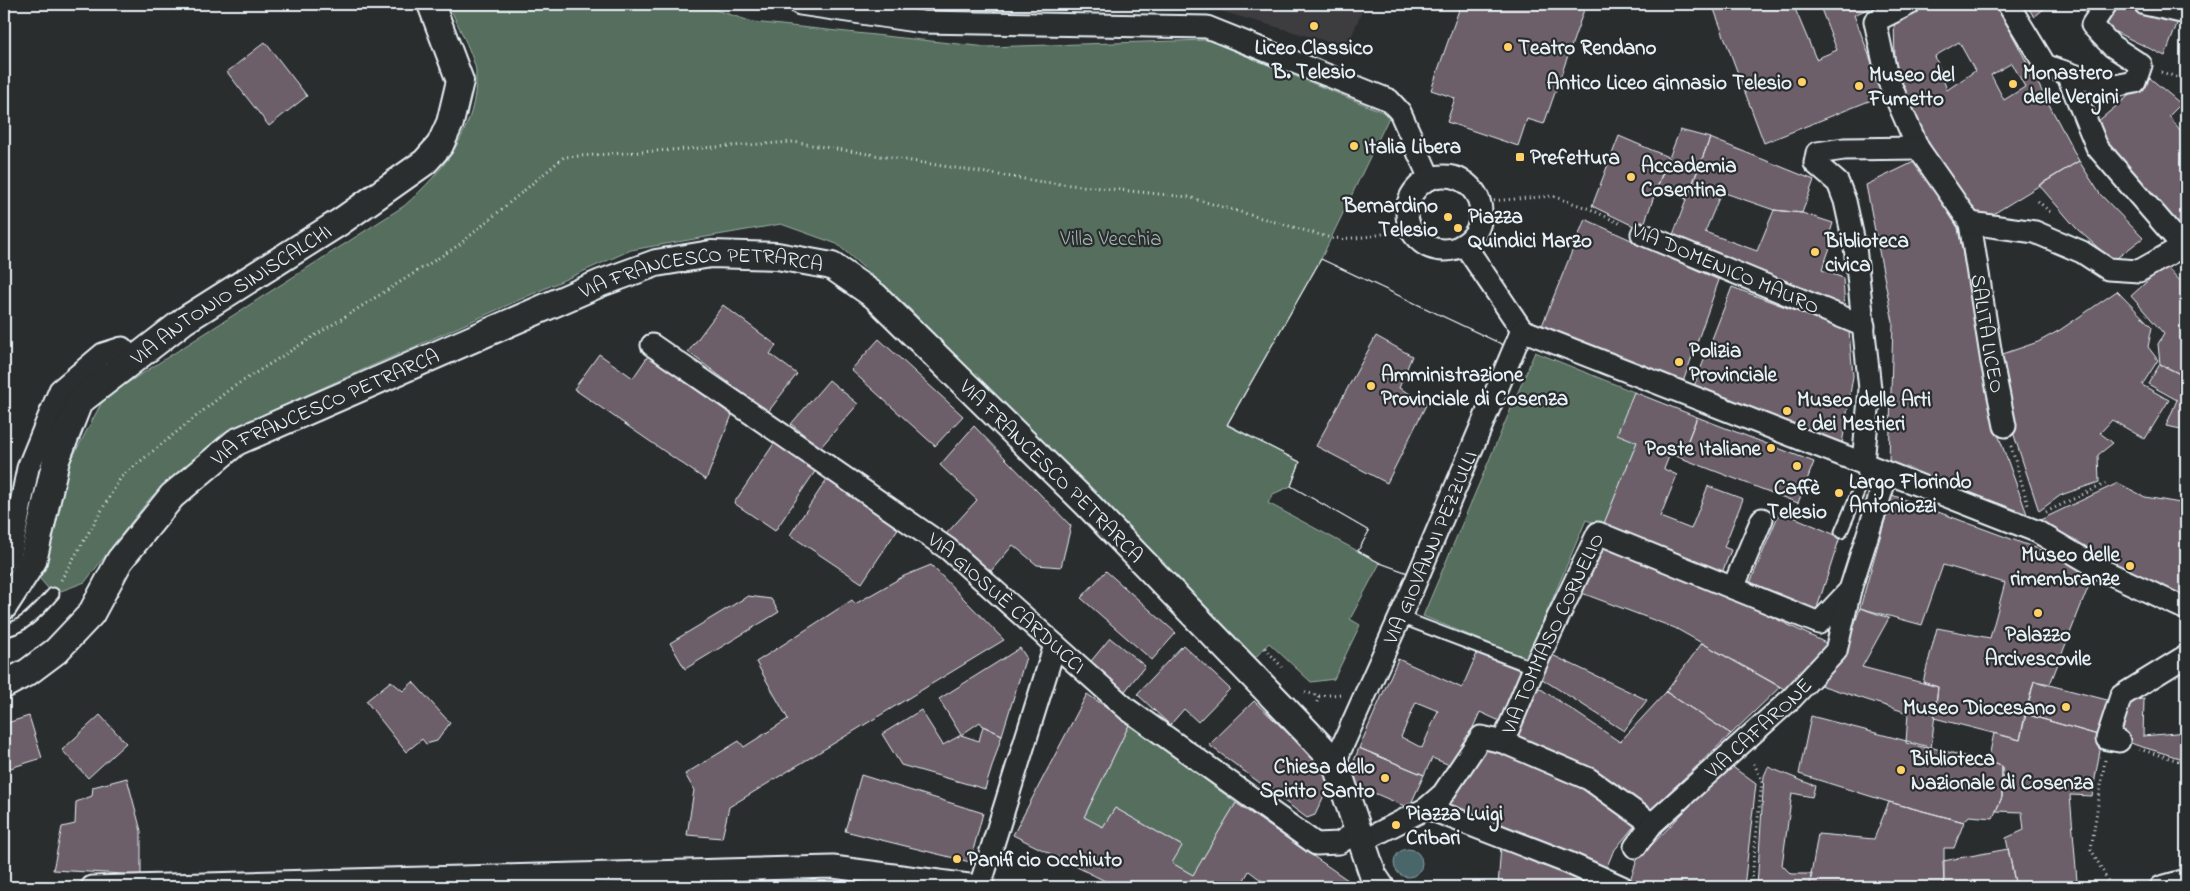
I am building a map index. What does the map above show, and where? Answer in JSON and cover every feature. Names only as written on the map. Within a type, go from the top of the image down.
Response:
[{"type":"street","name":"VIA ANTONIO SINISCALCHI","points":[[4,606],[33,562],[56,460],[79,402],[185,320],[340,222],[425,162],[440,145],[450,124],[460,81],[431,4]]},
{"type":"street","points":[[800,4],[922,22],[1207,27],[1389,100],[1400,112],[1430,179]]},
{"type":"street","name":"SALITA LICEO","points":[[1909,4],[1875,21],[1888,77],[1918,148],[1970,223],[2004,426]]},
{"type":"street","points":[[1970,223],[2035,232],[2082,252],[2108,269],[2140,271],[2185,248],[2097,147],[2067,74],[2045,65],[2008,4]]},
{"type":"street","points":[[2045,65],[2110,88],[2135,82],[2141,65],[2112,46],[2092,25],[2106,4]]},
{"type":"street","points":[[2145,4],[2186,13]]},
{"type":"street","points":[[1863,464],[1870,389],[1855,247],[1845,201],[1838,183],[1815,163],[1818,153],[1844,149],[1918,148]]},
{"type":"street","points":[[1448,176],[1460,180],[1471,186],[1479,202],[1481,221],[1476,232],[1464,244],[1446,251],[1433,249],[1422,244],[1410,228],[1407,212],[1409,200],[1415,189],[1430,179],[1448,176]]},
{"type":"street","name":"VIA DOMENICO MAURO","points":[[1642,234],[1864,326]]},
{"type":"street","points":[[1464,244],[1522,330],[1886,474],[2034,525],[2102,570],[2186,609]]},
{"type":"street","name":"VIA FRANCESCO PETRARCA","points":[[4,685],[28,672],[56,651],[90,614],[120,560],[172,496],[236,442],[592,287],[656,263],[711,254],[777,256],[832,266],[875,296],[1088,505],[1335,762]]},
{"type":"street","name":"VIA GIOVANNI PEZZULLI","points":[[1335,762],[1400,617],[1522,330]]},
{"type":"street","name":"VIA GIOSUÈ CARDUCCI","points":[[652,344],[948,549],[1127,709],[1316,844],[1339,843],[1360,836]]},
{"type":"street","points":[[4,563],[11,553],[28,468],[60,390],[103,354],[122,348],[133,360]]},
{"type":"street","name":"VIA TOMMASO CORNELIO","points":[[1360,836],[1427,808],[1443,794],[1481,737],[1503,742],[1534,668],[1598,533],[1819,623],[1850,590],[1886,474]]},
{"type":"street","points":[[1733,588],[1762,519]]},
{"type":"street","name":"VIA CAFARONE","points":[[1635,847],[1652,824],[1792,698],[1836,651],[1850,590]]},
{"type":"street","points":[[92,887],[832,867],[982,886],[1055,645]]},
{"type":"street","points":[[2113,746],[2107,738],[2121,696],[2186,656]]},
{"type":"street","points":[[1503,742],[1590,779],[1652,824]]},
{"type":"street","points":[[1335,762],[1373,875],[1381,887]]},
{"type":"street","points":[[1427,808],[1570,863],[1622,887]]},
{"type":"street","points":[[2161,887],[2186,880]]},
{"type":"lane","points":[[1841,532],[1864,478],[1863,464]]},
{"type":"lane","points":[[4,630],[14,629],[40,609],[53,594]]},
{"type":"lane","points":[[1400,617],[1534,668]]},
{"type":"path","name":"VIA DOMENICO MAURO","points":[[1479,202],[1552,196],[1590,209],[1642,234]]},
{"type":"path","points":[[2004,426],[2034,525],[2109,482]]},
{"type":"path","points":[[1319,696],[1348,693]]},
{"type":"path","points":[[2111,887],[2091,849],[2113,746],[2186,763]]},
{"type":"path","points":[[1751,887],[1762,780],[1753,763],[1758,755]]},
{"type":"shaded area","name":"Liceo Classico B. Telesio","points":[[1016,4],[1365,4],[1347,47],[1199,5]]},
{"type":"green space","name":"Villa Vecchia","points":[[448,4],[697,4],[753,22],[987,47],[1207,40],[1390,115],[1321,259],[1227,424],[1300,462],[1291,486],[1273,494],[1268,503],[1380,563],[1350,619],[1360,625],[1334,679],[1311,682],[1269,643],[1252,661],[910,309],[837,244],[781,224],[631,250],[264,414],[208,447],[150,498],[85,582],[53,594],[34,572],[68,466],[104,398],[404,206],[432,178],[456,147],[465,130],[471,112],[476,72],[469,49]]},
{"type":"green space","points":[[1535,352],[1634,392],[1637,442],[1603,526],[1586,520],[1527,659],[1423,616]]},
{"type":"green space","points":[[1130,723],[1236,803],[1193,875],[1172,863],[1181,845],[1115,808],[1103,827],[1084,817]]},
{"type":"water","points":[[1408,849],[1418,853],[1422,863],[1418,873],[1408,877],[1398,873],[1394,863],[1398,853]]},
{"type":"building","name":"Teatro Rendano","points":[[1461,4],[1586,4],[1544,124],[1527,119],[1518,146],[1447,122],[1455,98],[1431,90]]},
{"type":"building","points":[[1712,4],[1793,4],[1816,59],[1837,50],[1819,4],[1879,4],[1854,15],[1884,95],[1764,143]]},
{"type":"building","points":[[1925,4],[1996,4],[2079,161],[1990,216],[1968,211],[1916,121],[1895,63],[1894,18]],"holes":[[[1959,42],[1975,71],[1947,90],[1935,56]],[[2012,63],[2025,87],[2004,100],[1991,75]]]},
{"type":"building","points":[[2026,4],[2050,4],[2034,17]]},
{"type":"building","points":[[2112,4],[2129,4],[2180,16],[2165,56],[2099,24]]},
{"type":"building","points":[[265,42],[307,96],[269,126],[227,72]]},
{"type":"building","points":[[2150,78],[2181,104],[2169,116],[2180,130],[2186,124],[2186,236],[2091,127]]},
{"type":"building","points":[[1680,130],[1710,138],[1687,199],[1657,188]]},
{"type":"building","name":"Accademia Cosentina","points":[[1619,136],[1668,157],[1642,230],[1592,206]]},
{"type":"building","points":[[1710,138],[1814,180],[1802,213],[1774,210],[1693,182]]},
{"type":"building","points":[[1916,161],[1958,228],[1994,423],[2027,514],[1889,462],[1893,322],[1866,185]]},
{"type":"building","points":[[2079,161],[2100,194],[2143,238],[2113,261],[2077,229],[2039,185]]},
{"type":"building","points":[[1693,182],[1721,193],[1705,232],[1757,251],[1774,210],[1802,213],[1833,223],[1828,239],[1832,242],[1822,270],[1843,278],[1845,309],[1671,240]]},
{"type":"building","points":[[1585,219],[1719,280],[1683,382],[1541,328]]},
{"type":"building","name":"Amministrazione Provinciale di Cosenza","points":[[1321,259],[1510,348],[1408,573],[1380,563],[1358,551],[1369,531],[1291,486],[1300,462],[1227,425]],"holes":[[[1376,336],[1412,356],[1399,388],[1427,403],[1387,483],[1316,446]]]},
{"type":"building","name":"Amministrazione Provinciale di Cosenza","points":[[1321,259],[1510,348],[1408,573],[1380,563],[1358,551],[1369,531],[1291,486],[1300,462],[1227,425]]},
{"type":"building","points":[[2165,265],[2186,287],[2186,377],[2160,364],[2158,344],[2164,334],[2131,296]]},
{"type":"building","points":[[1732,287],[1849,331],[1853,376],[1842,444],[1694,386]]},
{"type":"building","points":[[2117,291],[2152,327],[2148,347],[2158,360],[2142,385],[2169,400],[2145,439],[2112,420],[2100,433],[2113,443],[2098,455],[2099,482],[2061,495],[2039,511],[2005,408],[1997,356],[2038,342],[2060,330]]},
{"type":"building","points":[[723,305],[776,345],[770,354],[797,374],[768,412],[688,352]]},
{"type":"building","points":[[879,339],[963,416],[935,446],[851,370]]},
{"type":"building","points":[[599,354],[633,378],[648,356],[732,415],[706,480],[574,389]]},
{"type":"building","points":[[2160,364],[2186,377],[2186,430],[2166,426],[2177,400],[2148,384]]},
{"type":"building","points":[[829,380],[858,404],[820,448],[791,424]]},
{"type":"building","points":[[1634,392],[1697,417],[1681,458],[1670,454],[1664,469],[1677,475],[1660,517],[1691,529],[1708,486],[1743,499],[1724,547],[1731,550],[1722,573],[1603,526],[1637,442],[1617,434]]},
{"type":"building","points":[[1697,417],[1814,462],[1798,503],[1681,458]]},
{"type":"building","points":[[974,426],[1071,526],[1061,567],[1037,565],[1013,545],[991,571],[946,534],[977,500],[940,465]]},
{"type":"building","points":[[775,442],[816,470],[775,531],[734,503]]},
{"type":"building","points":[[827,479],[899,527],[862,583],[790,535]]},
{"type":"building","points":[[2118,483],[2145,497],[2186,504],[2186,598],[2143,584],[2038,521]]},
{"type":"building","name":"Palazzo Arcivescovile","points":[[1892,495],[2095,570],[2050,684],[2034,681],[2020,740],[1934,718],[1938,687],[1923,682],[1937,628],[1990,638],[2005,583],[1943,565],[1922,625],[1860,608]]},
{"type":"building","points":[[1780,511],[1840,537],[1816,611],[1748,588]]},
{"type":"building","points":[[1599,546],[1743,603],[1830,645],[1788,691],[1675,628],[1579,592]]},
{"type":"building","points":[[931,565],[1004,640],[729,807],[722,838],[687,835],[694,790],[685,774],[739,741],[744,747],[788,719],[756,662],[852,600],[855,604],[904,576]]},
{"type":"building","points":[[1106,571],[1176,633],[1152,660],[1081,598]]},
{"type":"building","points":[[748,596],[771,599],[779,612],[685,669],[670,643]]},
{"type":"building","points":[[1860,608],[1889,618],[1862,667],[1938,687],[1931,749],[1906,743],[1908,713],[1820,685],[1843,657]]},
{"type":"building","points":[[1110,638],[1145,666],[1122,695],[1087,666]]},
{"type":"building","points":[[1702,643],[1780,687],[1731,734],[1666,692]]},
{"type":"building","points":[[1183,645],[1230,689],[1198,722],[1184,709],[1170,725],[1137,694]]},
{"type":"building","points":[[1020,648],[1026,657],[1002,735],[983,726],[980,722],[961,735],[939,699]]},
{"type":"building","points":[[1478,651],[1525,671],[1502,722],[1480,712],[1455,767],[1432,758],[1424,775],[1359,748],[1398,659],[1462,688]],"holes":[[[1416,702],[1438,711],[1422,748],[1401,737]]]},
{"type":"building","points":[[1548,653],[1647,700],[1624,731],[1539,677]]},
{"type":"building","points":[[391,681],[403,691],[413,682],[450,723],[437,741],[426,744],[422,739],[406,752],[366,701]]},
{"type":"building","name":"Museo Diocesano","points":[[2034,681],[2107,700],[2098,735],[2025,714]]},
{"type":"building","points":[[1535,685],[1620,742],[1666,692],[1731,734],[1646,814],[1512,736]]},
{"type":"building","points":[[1087,694],[1130,723],[1084,817],[1103,827],[1115,808],[1182,846],[1172,863],[1193,875],[1236,803],[1358,887],[1270,887],[1249,871],[1240,887],[1117,887],[1013,835]]},
{"type":"building","points":[[2144,699],[2143,736],[2186,732],[2186,760],[2136,745],[2117,737],[2124,701]]},
{"type":"building","points":[[1254,701],[1333,776],[1315,815],[1307,818],[1209,745]]},
{"type":"building","points":[[921,710],[943,745],[961,735],[979,741],[983,726],[1002,735],[985,789],[901,765],[882,734]]},
{"type":"building","points":[[2025,714],[2098,735],[2100,750],[2092,796],[2070,795],[2077,881],[2058,883],[2058,887],[2016,887],[2006,838],[2024,830],[2022,812],[1996,811],[2002,797],[2002,766],[1988,762],[1994,733],[2020,740]]},
{"type":"building","points":[[100,715],[126,743],[88,778],[62,750]]},
{"type":"building","points":[[29,716],[42,758],[4,770],[4,724]]},
{"type":"building","name":"Biblioteca Nazionale di Cosenza","points":[[1811,716],[2002,766],[2002,797],[1993,818],[1969,816],[1964,822],[1889,802],[1799,774]]},
{"type":"building","points":[[1485,747],[1587,786],[1636,824],[1613,852],[1605,871],[1448,807]]},
{"type":"building","name":"Chiesa dello Spirito Santo","points":[[1359,748],[1424,775],[1409,808],[1346,781]]},
{"type":"building","points":[[1730,765],[1756,784],[1744,887],[1659,887],[1630,880],[1637,860]]},
{"type":"building","points":[[1768,767],[1815,786],[1812,797],[1792,793],[1782,865],[1791,874],[1812,874],[1809,887],[1757,887],[1764,776]]},
{"type":"building","points":[[861,775],[983,813],[970,862],[845,831]]},
{"type":"building","points":[[127,778],[141,831],[141,875],[53,870],[62,827],[75,824],[76,802],[92,796],[93,787]]},
{"type":"building","points":[[1889,802],[1964,822],[1954,848],[1944,848],[1944,887],[1809,887],[1818,834],[1874,839]]},
{"type":"building","points":[[1501,845],[1601,887],[1498,887]]},
{"type":"building","points":[[2008,849],[2016,887],[1944,887],[1943,861]]},
{"type":"place","name":"Liceo Classico B. Telesio","points":[[1314,26]]},
{"type":"place","name":"Teatro Rendano","points":[[1508,47]]},
{"type":"place","name":"Antico Liceo Ginnasio Telesio","points":[[1802,82]]},
{"type":"place","name":"Monastero delle Vergini","points":[[2013,84]]},
{"type":"place","name":"Museo del Fumetto","points":[[1859,86]]},
{"type":"place","name":"Italia Libera","points":[[1354,146]]},
{"type":"place","name":"Prefettura","points":[[1520,157]]},
{"type":"place","name":"Accademia Cosentina","points":[[1631,177]]},
{"type":"place","name":"Bernardino Telesio","points":[[1448,217]]},
{"type":"place","name":"Piazza Quindici Marzo","points":[[1458,228]]},
{"type":"place","name":"Biblioteca civica","points":[[1815,252]]},
{"type":"place","name":"Polizia Provinciale","points":[[1679,362]]},
{"type":"place","name":"Amministrazione Provinciale di Cosenza","points":[[1371,386]]},
{"type":"place","name":"Museo delle Arti e dei Mestieri","points":[[1787,411]]},
{"type":"place","name":"Poste Italiane","points":[[1771,448]]},
{"type":"place","name":"Caffè Telesio","points":[[1797,466]]},
{"type":"place","name":"Largo Florindo Antoniozzi","points":[[1839,493]]},
{"type":"place","name":"Museo delle rimembranze","points":[[2130,566]]},
{"type":"place","name":"Palazzo Arcivescovile","points":[[2038,613]]},
{"type":"place","name":"Museo Diocesano","points":[[2066,707]]},
{"type":"place","name":"Biblioteca Nazionale di Cosenza","points":[[1901,770]]},
{"type":"place","name":"Chiesa dello Spirito Santo","points":[[1385,778]]},
{"type":"place","name":"Piazza Luigi Cribari","points":[[1396,825]]},
{"type":"place","name":"Panificio Occhiuto","points":[[957,859]]}]
